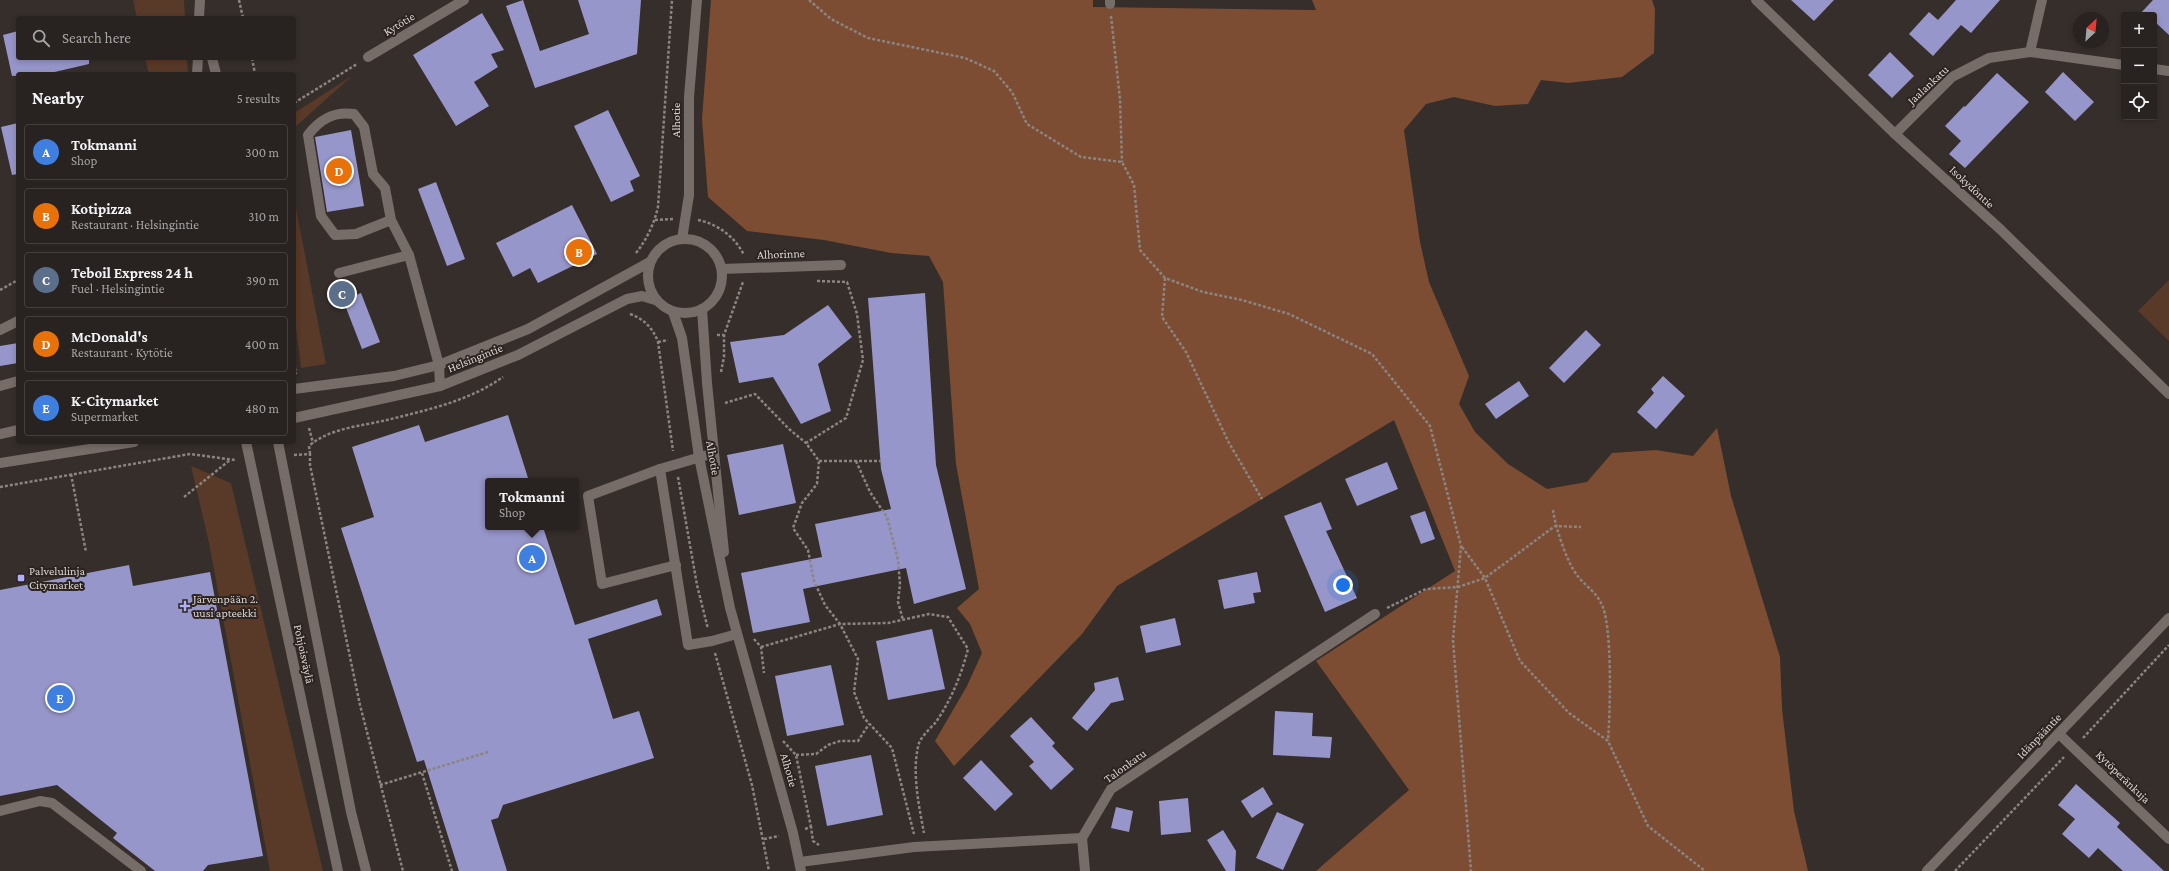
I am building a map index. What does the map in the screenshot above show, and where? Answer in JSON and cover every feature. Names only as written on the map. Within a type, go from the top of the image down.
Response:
[{"type":"street","name":"Kytötie","points":[[368,57],[464,0]]},
{"type":"street","name":"Alhotie","points":[[682,239],[689,195],[689,97],[697,0]]},
{"type":"street","points":[[2030,52],[2042,0]]},
{"type":"street","points":[[199,16],[200,1]]},
{"type":"street","points":[[200,1],[203,16]]},
{"type":"street","name":"Isokydöntie","points":[[1759,1],[1895,134],[2000,229],[2169,394]]},
{"type":"street","name":"Jaalankatu","points":[[1895,134],[1952,78],[1989,58],[2030,52],[2121,65]]},
{"type":"street","points":[[197,72],[198,60]]},
{"type":"street","points":[[212,60],[216,72]]},
{"type":"street","points":[[2157,69],[2169,71]]},
{"type":"street","points":[[391,220],[356,234],[335,236],[321,216],[308,135],[317,122],[344,113],[354,114],[364,127],[373,174],[385,188],[391,220],[409,255],[439,365],[440,386]]},
{"type":"street","points":[[682,239],[699,242],[708,247],[718,258],[722,269],[722,282],[718,293],[711,304],[688,314],[673,312],[656,300],[649,289],[647,273],[650,262],[658,250],[664,245],[682,239]]},
{"type":"street","points":[[339,273],[409,255]]},
{"type":"street","name":"Helsingintie","points":[[296,390],[394,376],[439,365],[528,329],[650,262]]},
{"type":"street","name":"Alhorinne","points":[[722,269],[841,265]]},
{"type":"street","name":"Helsingintie","points":[[296,418],[440,386],[518,355],[627,299],[642,296],[656,300]]},
{"type":"street","name":"Alhotie","points":[[702,309],[714,453],[730,608]]},
{"type":"street","name":"Alhotie","points":[[673,312],[682,338],[699,457],[730,608],[800,866]]},
{"type":"street","points":[[0,330],[16,322]]},
{"type":"street","points":[[0,386],[16,382]]},
{"type":"street","points":[[0,434],[16,430]]},
{"type":"street","points":[[0,463],[42,458],[122,444]]},
{"type":"street","name":"Pohjoisväylä","points":[[246,444],[338,871]]},
{"type":"street","name":"Pohjoisväylä","points":[[278,444],[351,812],[366,871]]},
{"type":"street","points":[[676,565],[602,584],[588,496],[660,468],[714,453]]},
{"type":"street","points":[[0,470],[42,458]]},
{"type":"street","points":[[660,468],[688,645],[712,641],[737,634]]},
{"type":"street","name":"Talonkatu","points":[[1082,838],[1111,789],[1375,614]]},
{"type":"street","name":"Idänpääntie","points":[[1927,871],[2169,618]]},
{"type":"street","name":"Kytöperänkuja","points":[[2059,734],[2169,839]]},
{"type":"street","points":[[0,811],[40,801],[52,803],[141,871]]},
{"type":"street","points":[[800,866],[914,846],[1082,838],[1085,871]]},
{"type":"path","points":[[239,0],[243,16]]},
{"type":"path","points":[[634,256],[645,241],[655,220],[658,207],[672,0]]},
{"type":"path","points":[[809,0],[832,19],[868,38],[965,58],[994,71],[1012,92],[1027,124],[1081,157],[1122,162]]},
{"type":"path","points":[[1110,2],[1120,99],[1122,162],[1134,185],[1140,250],[1165,278],[1203,292],[1242,300],[1289,314],[1372,354],[1430,426],[1461,546],[1453,640],[1471,871]]},
{"type":"path","points":[[296,102],[368,57]]},
{"type":"path","points":[[252,60],[255,72]]},
{"type":"path","points":[[655,220],[685,219],[711,223],[724,231],[734,240],[744,254],[747,269],[736,306],[724,335],[704,336]]},
{"type":"path","points":[[1165,278],[1162,317],[1186,352],[1229,443],[1262,499]]},
{"type":"path","points":[[0,290],[16,281]]},
{"type":"path","points":[[806,443],[846,418],[863,360],[857,314],[847,282],[815,281]]},
{"type":"path","points":[[631,314],[642,320],[655,333],[658,342],[675,464],[697,585],[752,785],[770,871]]},
{"type":"path","points":[[658,342],[682,338]]},
{"type":"path","points":[[296,374],[304,374]]},
{"type":"path","points":[[725,403],[755,394],[788,429],[806,443],[819,461],[817,484],[802,503],[793,528],[808,550],[814,581],[825,605],[840,624],[858,659],[854,692],[864,718],[892,748],[915,838],[914,846]]},
{"type":"path","points":[[0,487],[190,454],[230,460],[250,460]]},
{"type":"path","points":[[280,456],[310,454],[310,465],[360,706],[403,871]]},
{"type":"path","points":[[184,497],[230,460]]},
{"type":"path","points":[[819,461],[881,461]]},
{"type":"path","points":[[856,461],[870,492],[886,517],[898,560],[900,584],[898,602],[903,620]]},
{"type":"path","points":[[71,474],[86,552]]},
{"type":"path","points":[[1553,510],[1555,526],[1576,574],[1601,602],[1607,620],[1610,720],[1608,741]]},
{"type":"path","points":[[1375,614],[1426,589],[1458,587],[1485,578],[1555,526],[1581,527]]},
{"type":"path","points":[[1461,546],[1485,578],[1520,662],[1569,713],[1608,741],[1648,826],[1705,871]]},
{"type":"path","points":[[765,676],[761,647],[840,624],[888,623],[929,614],[948,617],[968,650],[961,675],[950,698],[936,722],[918,745],[916,766],[919,807],[925,837]]},
{"type":"path","points":[[796,755],[816,754],[828,745],[840,741],[858,741],[869,724]]},
{"type":"path","points":[[780,738],[796,755],[811,827]]},
{"type":"path","points":[[380,785],[488,752]]},
{"type":"path","points":[[422,773],[452,871]]},
{"type":"shaded area","points":[[133,0],[184,0],[185,16],[137,16]]},
{"type":"shaded area","points":[[711,0],[1093,0],[1093,7],[1316,10],[1312,0],[1652,0],[1655,9],[1654,53],[1622,77],[1568,83],[1541,80],[1528,104],[1495,106],[1454,97],[1426,104],[1404,130],[1420,242],[1429,282],[1469,376],[1459,404],[1475,432],[1508,464],[1547,489],[1587,482],[1612,453],[1656,450],[1693,456],[1717,428],[1731,496],[1780,657],[1782,709],[1794,811],[1808,871],[1316,871],[1409,790],[1316,661],[1455,571],[1394,420],[1117,586],[1082,634],[954,766],[935,741],[967,686],[982,653],[970,624],[957,608],[979,589],[956,464],[943,282],[929,256],[891,253],[824,240],[747,231],[708,197],[702,119]]},
{"type":"shaded area","points":[[146,60],[187,60],[188,72],[148,72]]},
{"type":"shaded area","points":[[352,76],[296,126],[296,112]]},
{"type":"shaded area","points":[[296,208],[326,364],[301,368],[296,329]]},
{"type":"shaded area","points":[[2169,280],[2169,341],[2138,311]]},
{"type":"shaded area","points":[[191,466],[231,483],[323,871],[270,871],[209,543]]},
{"type":"building","points":[[523,0],[540,51],[589,34],[578,0],[641,0],[637,54],[535,88],[506,6]]},
{"type":"building","points":[[1791,0],[1834,0],[1814,21]]},
{"type":"building","points":[[1956,0],[2000,0],[1971,33],[1961,25],[1933,56],[1909,34],[1929,12],[1938,20]]},
{"type":"building","points":[[2153,0],[2169,0],[2169,35],[2157,24],[2157,12],[2142,12]]},
{"type":"building","points":[[482,13],[504,50],[491,54],[498,67],[474,82],[489,106],[456,126],[413,55]]},
{"type":"building","points":[[16,32],[16,60],[89,60],[89,64],[55,72],[16,72],[16,76],[12,76],[3,35]]},
{"type":"building","points":[[1890,52],[1914,76],[1892,98],[1868,75]]},
{"type":"building","points":[[2063,72],[2094,102],[2075,121],[2045,92]]},
{"type":"building","points":[[1997,73],[2029,102],[1965,168],[1949,154],[1961,141],[1945,126]]},
{"type":"building","points":[[608,110],[640,176],[630,181],[634,191],[611,202],[574,126]]},
{"type":"building","points":[[16,123],[16,174],[12,175],[1,127]]},
{"type":"building","points":[[351,130],[364,206],[327,212],[315,137]]},
{"type":"building","points":[[436,182],[465,259],[447,266],[418,189]]},
{"type":"building","points":[[572,205],[597,254],[538,283],[530,268],[513,277],[496,243]]},
{"type":"building","points":[[361,293],[380,342],[362,349],[343,300]]},
{"type":"building","points":[[925,293],[936,465],[966,589],[914,604],[906,568],[803,589],[810,622],[753,633],[741,573],[822,557],[815,524],[891,509],[881,469],[868,298]]},
{"type":"building","points":[[828,305],[852,337],[818,364],[831,411],[801,424],[773,377],[739,383],[730,342],[784,335]]},
{"type":"building","points":[[1586,330],[1601,345],[1564,383],[1549,368]]},
{"type":"building","points":[[16,343],[16,363],[0,366],[0,346]]},
{"type":"building","points":[[1663,376],[1685,396],[1656,429],[1637,412],[1654,393],[1651,389]]},
{"type":"building","points":[[1519,381],[1529,396],[1496,419],[1485,404]]},
{"type":"building","points":[[508,415],[528,478],[485,478],[485,530],[544,530],[575,625],[657,599],[662,615],[588,639],[613,719],[639,711],[654,758],[503,805],[498,818],[491,820],[507,871],[459,871],[424,760],[417,762],[341,528],[374,517],[352,447],[419,425],[425,442]]},
{"type":"building","points":[[783,444],[796,503],[739,515],[727,455]]},
{"type":"building","points":[[1387,462],[1398,489],[1357,506],[1345,479]]},
{"type":"building","points":[[1321,502],[1332,529],[1326,531],[1357,598],[1325,612],[1284,516]]},
{"type":"building","points":[[1425,511],[1435,539],[1421,544],[1410,516]]},
{"type":"building","points":[[129,565],[133,586],[210,572],[263,856],[208,865],[203,871],[155,871],[113,838],[117,833],[57,785],[0,796],[0,590]]},
{"type":"building","points":[[1257,572],[1261,592],[1253,593],[1255,603],[1224,609],[1218,580]]},
{"type":"building","points":[[1175,618],[1181,645],[1146,653],[1140,626]]},
{"type":"building","points":[[932,629],[945,689],[888,700],[876,641]]},
{"type":"building","points":[[831,665],[844,725],[787,736],[775,676]]},
{"type":"building","points":[[1118,677],[1124,700],[1111,703],[1087,731],[1072,718],[1095,690],[1094,683]]},
{"type":"building","points":[[1275,711],[1313,713],[1312,736],[1332,737],[1330,758],[1273,755]]},
{"type":"building","points":[[1031,717],[1055,743],[1052,746],[1074,769],[1051,790],[1029,766],[1034,762],[1010,736]]},
{"type":"building","points":[[871,755],[883,815],[827,826],[815,766]]},
{"type":"building","points":[[981,760],[1013,794],[995,811],[963,778]]},
{"type":"building","points":[[2076,784],[2120,823],[2117,827],[2164,871],[2123,871],[2098,848],[2089,858],[2062,834],[2075,819],[2058,805]]},
{"type":"building","points":[[1263,787],[1273,804],[1252,818],[1241,801]]},
{"type":"building","points":[[1188,798],[1191,832],[1161,835],[1159,801]]},
{"type":"building","points":[[1116,807],[1133,811],[1129,832],[1111,828]]},
{"type":"building","points":[[1277,812],[1304,824],[1283,870],[1256,858]]},
{"type":"building","points":[[1223,830],[1236,851],[1235,871],[1226,871],[1207,840]]},
{"type":"place","name":"McDonald's","points":[[339,171]]},
{"type":"place","name":"Kotipizza","points":[[579,252]]},
{"type":"place","name":"Teboil Express 24 h","points":[[342,294]]},
{"type":"place","name":"Tokmanni","points":[[532,558]]},
{"type":"place","name":"Palvelulinja Citymarket","points":[[21,578]]},
{"type":"place","name":"Järvenpään 2. uusi apteekki","points":[[185,606]]},
{"type":"place","name":"K-Citymarket","points":[[60,698]]}]
